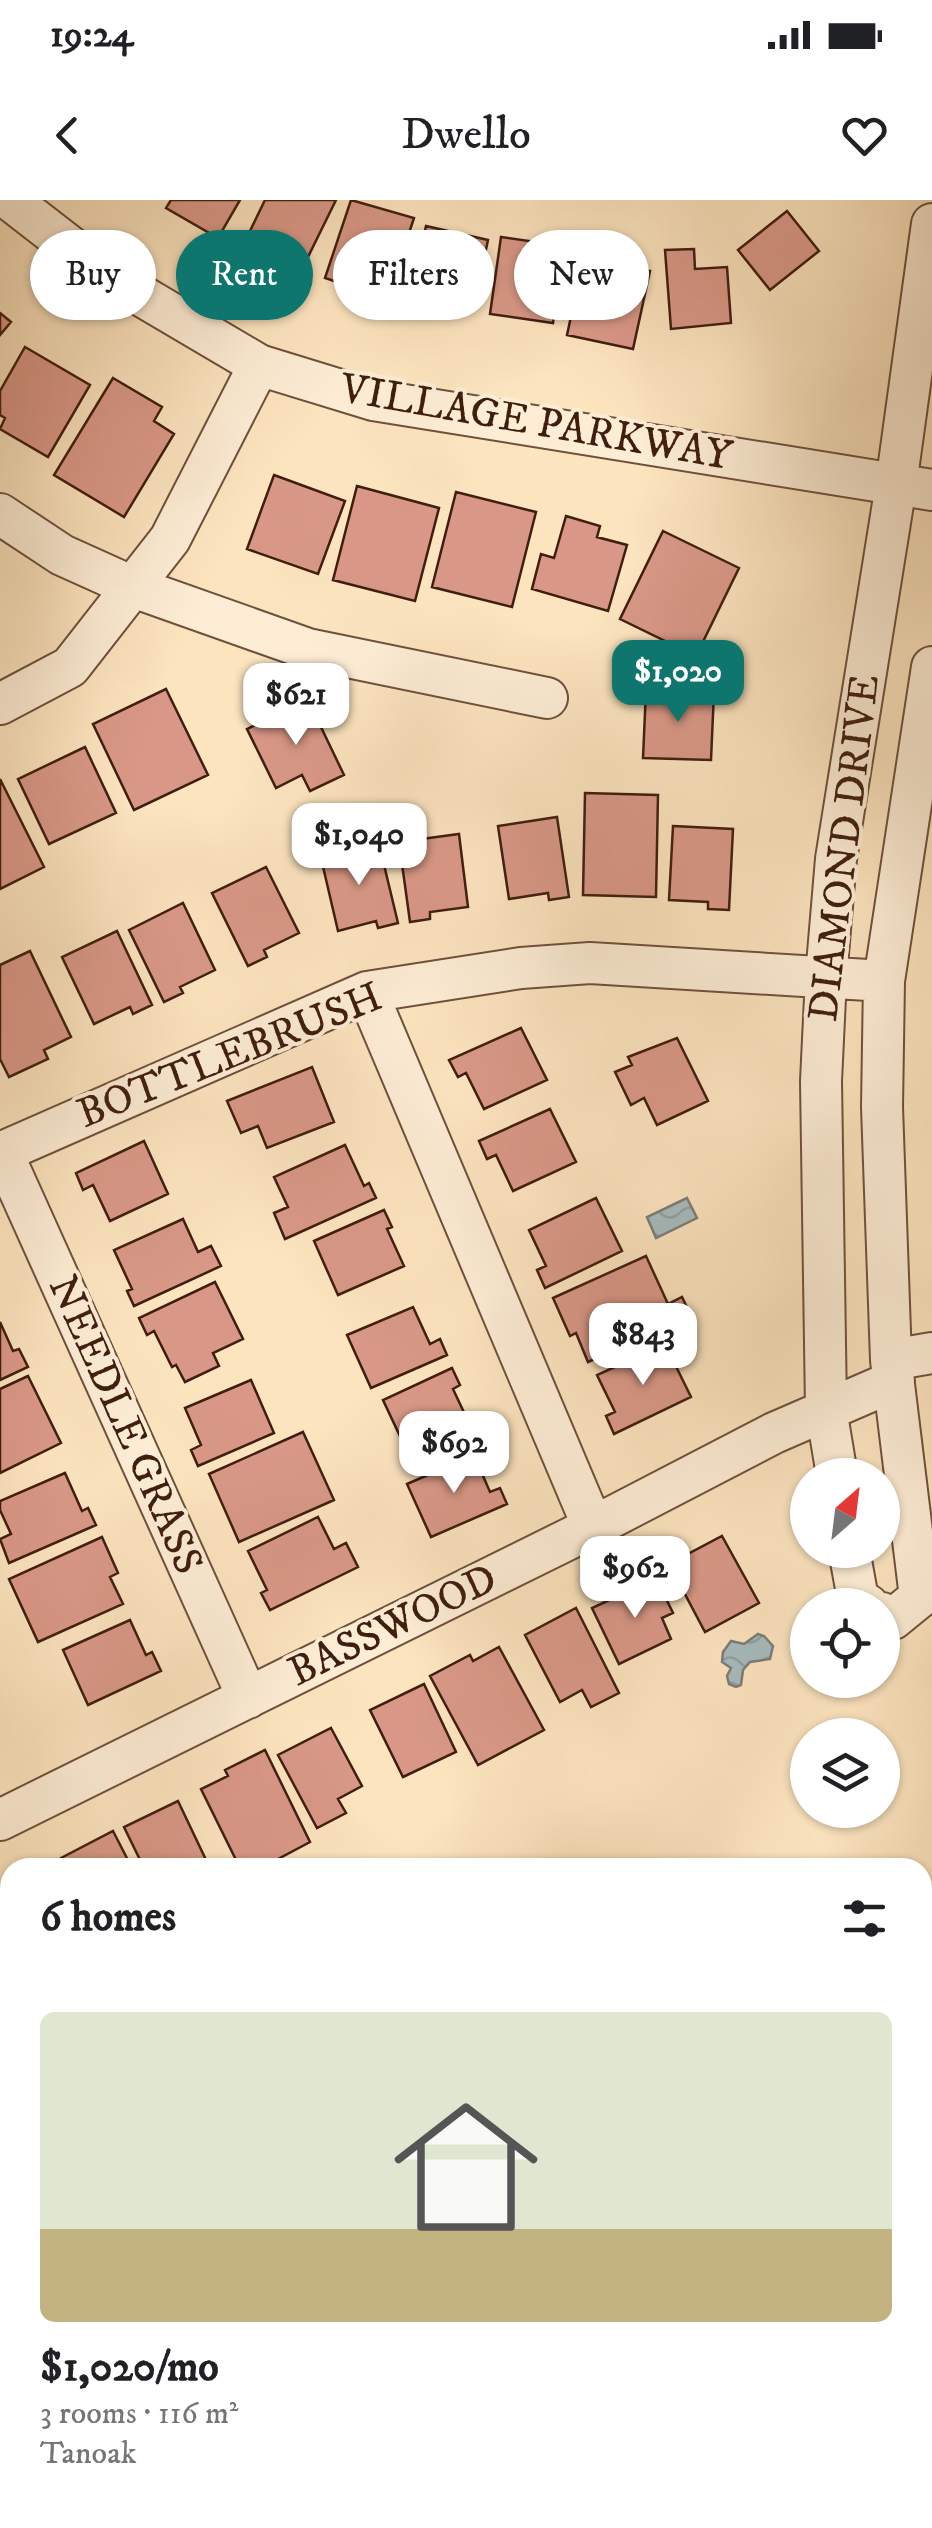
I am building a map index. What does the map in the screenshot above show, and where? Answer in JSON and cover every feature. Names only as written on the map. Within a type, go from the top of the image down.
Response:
[{"type":"street","name":"VILLAGE PARKWAY","points":[[10,200],[108,276],[260,365],[373,400],[914,487]]},
{"type":"street","name":"DIAMOND DRIVE","points":[[834,1458],[826,1409],[821,1080],[826,977],[838,841],[914,487],[932,224]]},
{"type":"street","points":[[0,704],[70,666],[170,539],[260,365]]},
{"type":"street","points":[[0,514],[62,555],[132,586],[308,649],[547,698]]},
{"type":"street","name":"DIAMOND DRIVE","points":[[900,1613],[920,1597],[892,1370],[882,1107],[884,981],[932,667]]},
{"type":"street","name":"BOTTLEBRUSH","points":[[1,1153],[368,992],[521,968],[590,963],[884,981]]},
{"type":"street","points":[[368,992],[593,1527]]},
{"type":"street","name":"NEEDLE GRASS","points":[[1,1153],[248,1698]]},
{"type":"street","name":"BASSWOOD","points":[[0,1820],[593,1527],[826,1409],[892,1370],[932,1353]]},
{"type":"water","points":[[687,1198],[697,1218],[656,1238],[647,1217]]},
{"type":"water","points":[[758,1634],[773,1646],[770,1659],[750,1662],[743,1670],[741,1685],[729,1684],[731,1668],[722,1662],[723,1652],[731,1641],[744,1644]]},
{"type":"building","points":[[171,200],[240,200],[223,230],[204,230],[166,208]]},
{"type":"building","points":[[265,200],[336,200],[313,247],[313,230],[250,230]]},
{"type":"building","points":[[351,200],[414,218],[410,230],[341,230]]},
{"type":"building","points":[[787,211],[819,251],[770,290],[738,250]]},
{"type":"building","points":[[501,237],[514,239],[514,317],[494,315]]},
{"type":"building","points":[[694,249],[695,269],[727,267],[731,323],[671,329],[665,250]]},
{"type":"building","points":[[333,254],[333,281],[325,278]]},
{"type":"building","points":[[0,313],[11,322],[0,335]]},
{"type":"building","points":[[570,320],[639,320],[633,349],[567,335]]},
{"type":"building","points":[[25,347],[90,385],[48,457],[0,429],[5,418],[0,415],[0,391]]},
{"type":"building","points":[[113,378],[162,407],[154,421],[174,434],[124,517],[54,475]]},
{"type":"building","points":[[274,475],[345,501],[318,574],[247,549]]},
{"type":"building","points":[[357,486],[439,508],[415,601],[333,580]]},
{"type":"building","points":[[456,492],[536,512],[512,607],[432,587]]},
{"type":"building","points":[[566,516],[600,526],[597,537],[627,545],[608,611],[532,589],[541,554],[554,558]]},
{"type":"building","points":[[663,531],[739,568],[696,656],[620,619]]},
{"type":"building","points":[[166,689],[208,775],[134,810],[93,724]]},
{"type":"building","points":[[646,690],[714,692],[711,760],[643,758]]},
{"type":"building","points":[[308,700],[344,775],[310,791],[302,775],[276,788],[247,729]]},
{"type":"building","points":[[85,747],[116,813],[49,844],[18,779]]},
{"type":"building","points":[[0,779],[44,867],[0,889]]},
{"type":"building","points":[[585,793],[658,795],[656,897],[583,895]]},
{"type":"building","points":[[557,817],[569,897],[549,900],[548,893],[509,899],[498,826]]},
{"type":"building","points":[[673,826],[733,829],[729,910],[708,909],[708,902],[669,900]]},
{"type":"building","points":[[459,834],[468,907],[430,912],[430,919],[410,922],[399,842]]},
{"type":"building","points":[[379,844],[398,923],[378,928],[376,921],[338,931],[321,858]]},
{"type":"building","points":[[266,867],[299,933],[264,950],[267,957],[248,966],[212,893]]},
{"type":"building","points":[[183,903],[215,970],[180,987],[183,993],[164,1002],[129,930]]},
{"type":"building","points":[[117,931],[152,1005],[133,1014],[130,1007],[94,1024],[62,957]]},
{"type":"building","points":[[30,951],[71,1037],[44,1050],[48,1059],[9,1077],[0,1059],[0,965]]},
{"type":"building","points":[[521,1028],[547,1080],[484,1109],[466,1073],[458,1077],[449,1060]]},
{"type":"building","points":[[677,1038],[708,1101],[657,1125],[644,1098],[631,1105],[615,1072],[632,1065],[628,1057]]},
{"type":"building","points":[[312,1067],[334,1122],[267,1148],[258,1126],[241,1133],[227,1101]]},
{"type":"building","points":[[550,1109],[576,1162],[513,1191],[496,1155],[487,1159],[479,1141]]},
{"type":"building","points":[[144,1141],[168,1194],[110,1221],[93,1185],[83,1190],[76,1173]]},
{"type":"building","points":[[345,1145],[364,1186],[369,1183],[376,1198],[285,1239],[274,1213],[288,1207],[274,1177]]},
{"type":"building","points":[[596,1198],[622,1251],[545,1288],[537,1270],[546,1266],[529,1230]]},
{"type":"building","points":[[384,1210],[392,1227],[387,1229],[404,1266],[338,1295],[314,1241]]},
{"type":"building","points":[[183,1219],[198,1252],[211,1246],[221,1266],[134,1306],[127,1291],[132,1289],[114,1250]]},
{"type":"building","points":[[646,1256],[668,1304],[682,1297],[691,1316],[588,1362],[576,1333],[570,1336],[553,1298]]},
{"type":"building","points":[[215,1282],[243,1339],[213,1353],[219,1366],[185,1382],[176,1365],[172,1367],[154,1331],[147,1335],[139,1318]]},
{"type":"building","points":[[413,1307],[430,1344],[440,1339],[447,1355],[371,1388],[347,1335]]},
{"type":"building","points":[[0,1322],[13,1351],[19,1349],[28,1367],[0,1380]]},
{"type":"building","points":[[665,1344],[691,1397],[614,1434],[606,1416],[615,1412],[597,1375]]},
{"type":"building","points":[[452,1368],[460,1385],[453,1389],[468,1421],[460,1425],[468,1442],[438,1456],[431,1440],[407,1451],[383,1400]]},
{"type":"building","points":[[28,1376],[61,1443],[0,1473],[0,1389]]},
{"type":"building","points":[[251,1380],[274,1433],[198,1466],[191,1450],[201,1445],[185,1408]]},
{"type":"building","points":[[303,1432],[334,1500],[239,1542],[209,1474]]},
{"type":"building","points":[[474,1455],[490,1492],[500,1488],[507,1504],[431,1537],[407,1484]]},
{"type":"building","points":[[65,1473],[82,1511],[88,1508],[96,1525],[9,1563],[0,1539],[11,1534],[0,1501]]},
{"type":"building","points":[[318,1517],[334,1549],[346,1543],[358,1567],[270,1610],[261,1593],[267,1590],[248,1551]]},
{"type":"building","points":[[722,1536],[759,1603],[705,1632],[669,1564]]},
{"type":"building","points":[[102,1537],[118,1573],[110,1577],[123,1604],[38,1642],[9,1579]]},
{"type":"building","points":[[656,1578],[673,1613],[662,1618],[671,1639],[619,1664],[592,1608]]},
{"type":"building","points":[[576,1608],[619,1693],[591,1707],[582,1690],[560,1702],[525,1635]]},
{"type":"building","points":[[130,1620],[146,1655],[152,1652],[161,1671],[88,1705],[63,1650]]},
{"type":"building","points":[[499,1647],[544,1730],[478,1765],[430,1676],[470,1655],[473,1661]]},
{"type":"building","points":[[424,1684],[456,1752],[403,1777],[370,1710]]},
{"type":"building","points":[[331,1728],[362,1786],[338,1799],[346,1813],[317,1828],[278,1755]]},
{"type":"building","points":[[265,1750],[310,1842],[280,1858],[235,1858],[201,1789],[228,1776],[225,1770]]},
{"type":"building","points":[[178,1801],[205,1858],[139,1858],[124,1827]]},
{"type":"building","points":[[113,1831],[127,1858],[61,1858]]}]
